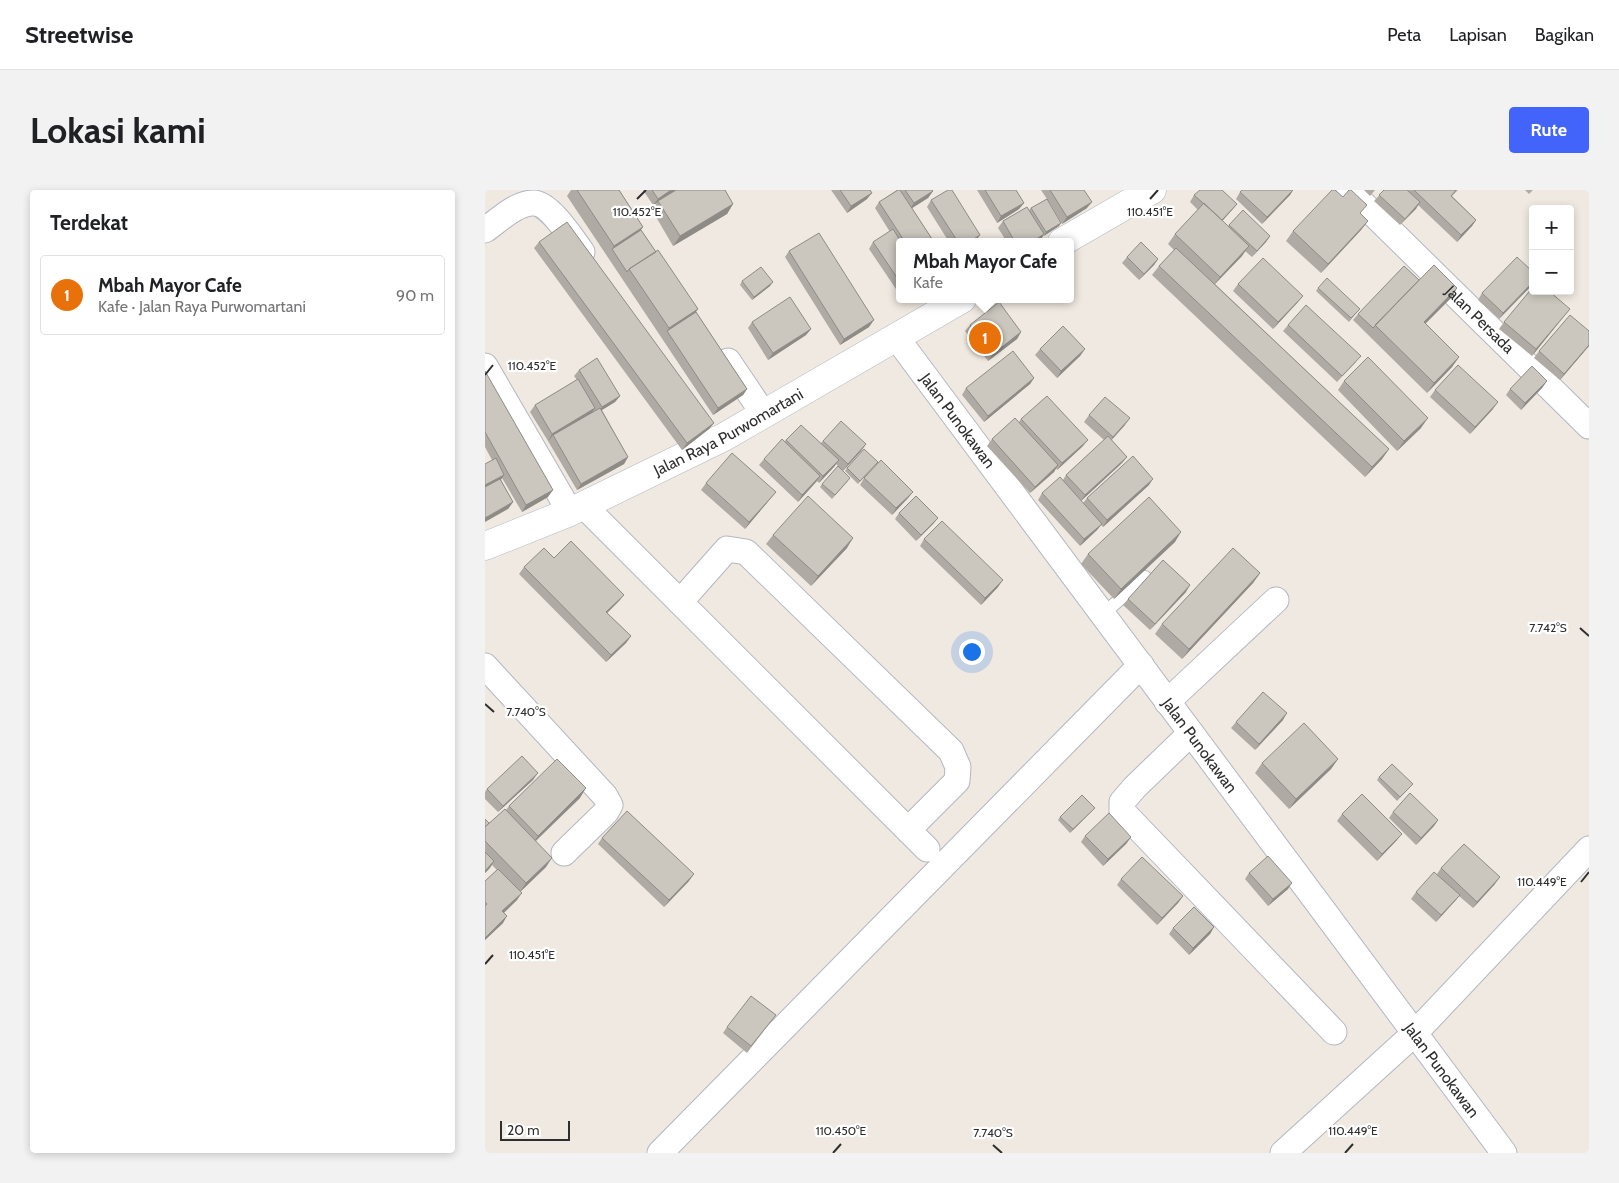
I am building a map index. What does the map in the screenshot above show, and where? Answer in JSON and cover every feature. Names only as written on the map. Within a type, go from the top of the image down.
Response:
[{"type":"street","points":[[1069,238],[1152,190]]},
{"type":"street","name":"Jalan Persada","points":[[1349,190],[1589,426]]},
{"type":"street","points":[[485,230],[513,210],[533,203],[543,206],[557,219],[593,267]]},
{"type":"street","name":"Jalan Raya Purwomartani","points":[[485,546],[577,509],[716,427],[763,413],[955,303]]},
{"type":"street","name":"Jalan Punokawan","points":[[895,337],[1504,1153]]},
{"type":"street","points":[[713,339],[763,413]]},
{"type":"street","points":[[485,366],[577,509],[680,602],[927,849]]},
{"type":"street","points":[[680,602],[727,549],[747,552],[951,751],[958,767],[957,781],[908,830]]},
{"type":"street","points":[[1167,702],[1276,600]]},
{"type":"street","points":[[660,1153],[1141,665]]},
{"type":"street","points":[[485,666],[605,796],[610,805],[606,812],[564,853]]},
{"type":"street","points":[[1191,733],[1135,787],[1122,802],[1122,811],[1334,1032]]},
{"type":"street","points":[[1283,1153],[1415,1033],[1589,849]]},
{"type":"lane","points":[[1103,615],[1145,577]]},
{"type":"building","points":[[577,190],[619,190],[643,227],[614,246]]},
{"type":"building","points":[[652,190],[671,190],[658,199]]},
{"type":"building","points":[[676,190],[725,190],[733,204],[680,236],[658,201]]},
{"type":"building","points":[[840,190],[870,190],[872,193],[851,206]]},
{"type":"building","points":[[900,190],[931,238],[902,238],[879,202]]},
{"type":"building","points":[[905,190],[932,190],[933,191],[914,203]]},
{"type":"building","points":[[948,190],[952,190],[980,235],[975,238],[955,238],[931,200]]},
{"type":"building","points":[[985,190],[1016,190],[1024,203],[1001,216]]},
{"type":"building","points":[[1050,190],[1084,190],[1092,202],[1067,217]]},
{"type":"building","points":[[1200,190],[1222,190],[1237,204],[1222,220],[1194,195]]},
{"type":"building","points":[[1242,190],[1293,190],[1267,217],[1240,192]]},
{"type":"building","points":[[1332,190],[1335,190],[1343,197],[1351,190],[1367,205],[1360,213],[1368,221],[1328,264],[1293,231]]},
{"type":"building","points":[[1384,190],[1407,190],[1420,202],[1405,219],[1379,195]]},
{"type":"building","points":[[1414,190],[1456,190],[1451,196],[1476,220],[1461,235]]},
{"type":"building","points":[[1047,199],[1061,223],[1046,232],[1031,208]]},
{"type":"building","points":[[1204,203],[1249,246],[1220,277],[1175,234]]},
{"type":"building","points":[[1027,207],[1044,234],[1038,238],[1013,238],[1003,221]]},
{"type":"building","points":[[1243,210],[1270,236],[1257,251],[1229,225]]},
{"type":"building","points":[[567,222],[714,423],[687,443],[539,242]]},
{"type":"building","points":[[893,229],[899,238],[896,238],[896,276],[873,242]]},
{"type":"building","points":[[641,230],[656,252],[627,272],[612,249]]},
{"type":"building","points":[[819,233],[874,320],[844,339],[789,251]]},
{"type":"building","points":[[1141,242],[1158,259],[1144,274],[1127,257]]},
{"type":"building","points":[[1176,248],[1389,449],[1372,467],[1159,266]]},
{"type":"building","points":[[658,250],[698,309],[669,328],[629,269]]},
{"type":"building","points":[[1517,257],[1529,268],[1529,286],[1503,313],[1482,293]]},
{"type":"building","points":[[1263,258],[1303,296],[1278,322],[1238,284]]},
{"type":"building","points":[[1434,265],[1457,288],[1424,322],[1459,357],[1434,383],[1375,325]]},
{"type":"building","points":[[1404,266],[1419,280],[1373,328],[1358,314]]},
{"type":"building","points":[[761,267],[773,282],[754,297],[742,281]]},
{"type":"building","points":[[1327,278],[1360,309],[1351,318],[1318,288]]},
{"type":"building","points":[[1529,292],[1529,295],[1554,295],[1570,309],[1536,349],[1504,322]]},
{"type":"building","points":[[790,297],[811,329],[773,353],[752,322]]},
{"type":"building","points":[[1000,303],[1021,332],[993,354],[970,325]]},
{"type":"building","points":[[1306,305],[1361,356],[1342,376],[1288,325]]},
{"type":"building","points":[[696,312],[747,389],[718,408],[667,331]]},
{"type":"building","points":[[1570,315],[1589,331],[1589,345],[1564,374],[1539,351]]},
{"type":"building","points":[[1063,326],[1085,349],[1061,371],[1040,349]]},
{"type":"building","points":[[1013,351],[1034,378],[988,416],[966,388]]},
{"type":"building","points":[[1368,357],[1428,418],[1404,441],[1344,381]]},
{"type":"building","points":[[597,358],[620,396],[602,407],[579,370]]},
{"type":"building","points":[[1458,365],[1498,402],[1475,427],[1435,390]]},
{"type":"building","points":[[1532,366],[1547,381],[1525,403],[1510,389]]},
{"type":"building","points":[[485,371],[553,490],[526,505],[485,432]]},
{"type":"building","points":[[578,379],[595,408],[552,434],[535,405]]},
{"type":"building","points":[[1047,396],[1088,440],[1062,463],[1021,419]]},
{"type":"building","points":[[1105,397],[1130,418],[1113,437],[1089,415]]},
{"type":"building","points":[[600,408],[628,457],[581,484],[553,435]]},
{"type":"building","points":[[1015,418],[1058,465],[1035,487],[992,439]]},
{"type":"building","points":[[841,421],[866,444],[848,464],[823,441]]},
{"type":"building","points":[[801,425],[839,460],[823,476],[786,440]]},
{"type":"building","points":[[1108,436],[1127,457],[1085,495],[1066,475]]},
{"type":"building","points":[[782,439],[820,476],[802,495],[764,459]]},
{"type":"building","points":[[864,449],[878,462],[860,481],[847,468]]},
{"type":"building","points":[[732,453],[776,492],[749,522],[706,483]]},
{"type":"building","points":[[1133,456],[1153,479],[1107,520],[1087,498]]},
{"type":"building","points":[[496,458],[504,475],[485,485],[485,464]]},
{"type":"building","points":[[881,460],[913,492],[896,508],[864,478]]},
{"type":"building","points":[[838,466],[850,478],[835,495],[822,484]]},
{"type":"building","points":[[1060,477],[1102,524],[1084,539],[1042,493]]},
{"type":"building","points":[[500,479],[513,502],[485,518],[485,487]]},
{"type":"building","points":[[808,496],[853,538],[818,576],[773,535]]},
{"type":"building","points":[[916,496],[938,518],[921,535],[899,513]]},
{"type":"building","points":[[1149,497],[1181,532],[1121,589],[1088,554]]},
{"type":"building","points":[[942,521],[1003,580],[985,598],[924,539]]},
{"type":"building","points":[[571,541],[624,595],[606,612],[631,636],[611,655],[524,567],[544,548],[554,558]]},
{"type":"building","points":[[1233,548],[1260,573],[1189,649],[1162,624]]},
{"type":"building","points":[[1163,560],[1190,585],[1155,624],[1128,599]]},
{"type":"building","points":[[1263,692],[1287,713],[1259,744],[1236,722]]},
{"type":"building","points":[[1304,723],[1338,759],[1296,799],[1262,763]]},
{"type":"building","points":[[522,756],[538,773],[503,806],[487,789]]},
{"type":"building","points":[[557,759],[586,788],[538,836],[509,806]]},
{"type":"building","points":[[1392,764],[1413,784],[1400,797],[1379,777]]},
{"type":"building","points":[[1410,793],[1438,820],[1421,838],[1393,812]]},
{"type":"building","points":[[1362,794],[1402,834],[1382,854],[1342,814]]},
{"type":"building","points":[[1082,795],[1095,808],[1073,829],[1060,817]]},
{"type":"building","points":[[505,809],[552,858],[526,883],[485,841],[485,827]]},
{"type":"building","points":[[627,811],[694,874],[669,900],[602,838]]},
{"type":"building","points":[[1109,813],[1131,837],[1108,859],[1085,836]]},
{"type":"building","points":[[485,819],[489,823],[485,827]]},
{"type":"building","points":[[1464,844],[1500,877],[1477,902],[1441,868]]},
{"type":"building","points":[[485,852],[494,861],[485,871]]},
{"type":"building","points":[[1268,856],[1292,883],[1273,899],[1249,873]]},
{"type":"building","points":[[1142,857],[1183,896],[1162,918],[1121,879]]},
{"type":"building","points":[[498,869],[522,893],[502,911],[507,916],[485,938],[485,906],[487,904],[485,902],[485,881]]},
{"type":"building","points":[[1434,872],[1460,895],[1441,915],[1416,892]]},
{"type":"building","points":[[1194,907],[1214,927],[1193,948],[1173,928]]},
{"type":"building","points":[[751,996],[776,1015],[751,1046],[727,1027]]},
{"type":"place","name":"Mbah Mayor Cafe","points":[[985,338]]}]
